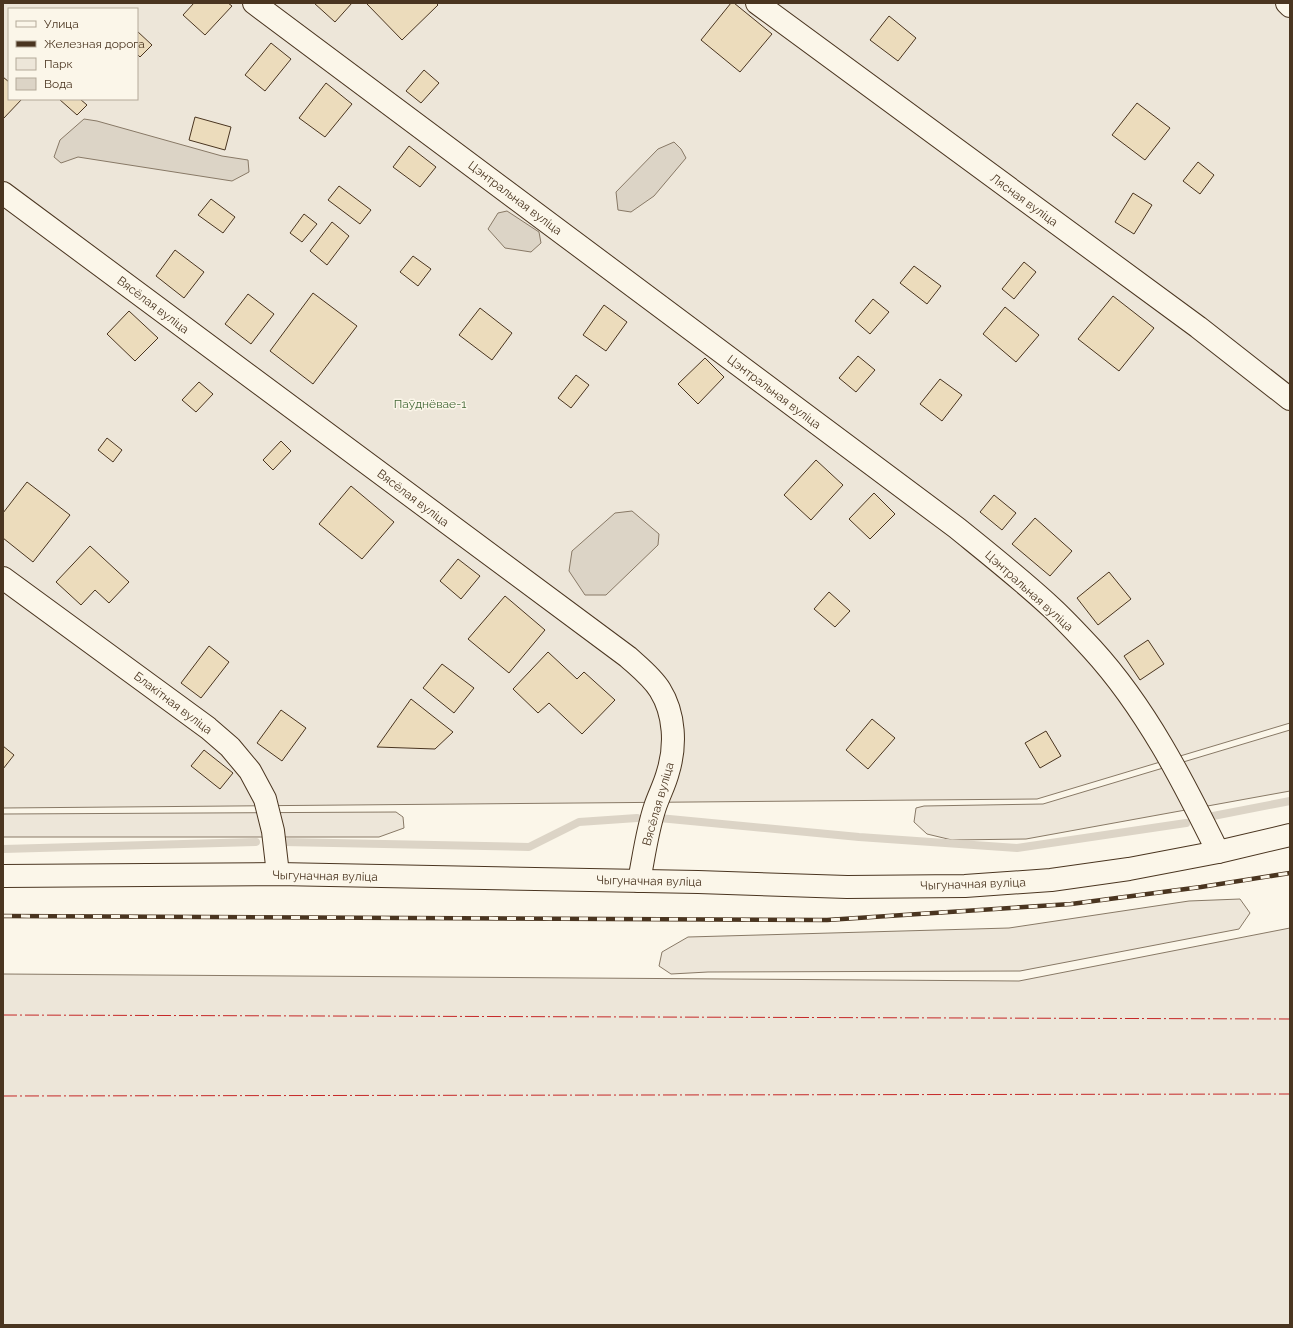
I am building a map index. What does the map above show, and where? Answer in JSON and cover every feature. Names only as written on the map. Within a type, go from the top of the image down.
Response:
[{"type":"lane","name":"Цэнтральная вуліца","points":[[254,3],[957,528],[1053,608],[1093,650],[1126,691],[1156,735],[1188,789],[1218,852]]},
{"type":"lane","name":"Лясная вуліца","points":[[757,3],[1198,327],[1290,399]]},
{"type":"lane","points":[[1287,3],[1290,6]]},
{"type":"lane","name":"Вясёлая вуліца","points":[[3,193],[628,657],[646,674],[660,690],[668,707],[672,721],[673,737],[668,772],[649,828],[639,881]]},
{"type":"lane","name":"Блакітная вуліца","points":[[3,578],[208,728],[230,747],[250,771],[265,799],[273,831],[278,874]]},
{"type":"lane","name":"Чыгуначная вуліца","points":[[3,876],[278,874],[639,881],[848,887],[965,886],[1051,880],[1129,869],[1218,852],[1290,835]]},
{"type":"green space","name":"Паўднёвае-1","points":[[3,3],[1290,3],[1290,723],[1037,799],[3,808]]},
{"type":"green space","points":[[1290,730],[1290,791],[1026,839],[952,840],[927,834],[914,822],[916,808],[924,806],[1043,804]]},
{"type":"green space","points":[[396,812],[403,817],[404,828],[379,837],[3,837],[3,814]]},
{"type":"green space","points":[[1240,899],[1250,913],[1239,929],[1020,971],[708,972],[671,974],[659,966],[662,952],[688,937],[1009,928],[1189,901]]},
{"type":"green space","points":[[1290,928],[1290,1325],[3,1325],[3,974],[1019,981]]},
{"type":"water","points":[[84,119],[97,121],[222,156],[248,160],[249,172],[232,181],[78,157],[61,163],[54,157],[60,140]]},
{"type":"water","points":[[674,142],[681,149],[686,158],[654,196],[631,212],[618,210],[616,192],[658,149]]},
{"type":"water","points":[[507,211],[539,232],[541,243],[531,252],[505,248],[488,229],[498,213]]},
{"type":"water","points":[[632,511],[659,534],[658,545],[606,595],[585,595],[569,571],[572,551],[615,513]]},
{"type":"building","points":[[194,3],[228,3],[232,6],[205,35],[183,15]]},
{"type":"building","points":[[314,3],[352,3],[335,22]]},
{"type":"building","points":[[436,3],[438,5],[402,40],[367,4]]},
{"type":"building","points":[[731,3],[734,3],[772,34],[740,72],[701,40]]},
{"type":"building","points":[[889,16],[916,38],[898,61],[870,40]]},
{"type":"building","points":[[138,32],[152,45],[140,57],[138,55]]},
{"type":"building","points":[[271,43],[291,59],[265,91],[245,75]]},
{"type":"building","points":[[424,70],[439,83],[421,103],[406,91]]},
{"type":"building","points":[[3,77],[8,81],[8,100],[21,100],[3,119]]},
{"type":"building","points":[[326,83],[352,104],[325,137],[299,118]]},
{"type":"building","points":[[60,100],[81,100],[87,105],[77,115]]},
{"type":"building","points":[[1137,103],[1170,128],[1145,160],[1112,135]]},
{"type":"building","points":[[195,117],[231,127],[225,150],[189,140]]},
{"type":"building","points":[[409,146],[436,167],[420,187],[393,167]]},
{"type":"building","points":[[1198,162],[1214,175],[1200,194],[1183,181]]},
{"type":"building","points":[[339,186],[371,210],[360,224],[328,200]]},
{"type":"building","points":[[1133,193],[1152,205],[1134,234],[1115,222]]},
{"type":"building","points":[[211,199],[235,217],[223,233],[198,215]]},
{"type":"building","points":[[304,214],[317,224],[302,242],[290,233]]},
{"type":"building","points":[[332,222],[349,236],[327,265],[310,251]]},
{"type":"building","points":[[175,250],[204,272],[184,298],[156,276]]},
{"type":"building","points":[[413,256],[431,269],[418,286],[400,272]]},
{"type":"building","points":[[1024,262],[1036,272],[1014,299],[1002,289]]},
{"type":"building","points":[[914,266],[941,286],[927,304],[900,283]]},
{"type":"building","points":[[313,293],[357,326],[313,384],[270,351]]},
{"type":"building","points":[[248,294],[274,314],[251,344],[225,324]]},
{"type":"building","points":[[1113,296],[1154,328],[1119,371],[1078,339]]},
{"type":"building","points":[[873,299],[889,312],[870,334],[855,321]]},
{"type":"building","points":[[604,305],[627,322],[606,351],[583,335]]},
{"type":"building","points":[[1005,307],[1039,335],[1016,362],[983,334]]},
{"type":"building","points":[[480,308],[512,333],[492,360],[459,335]]},
{"type":"building","points":[[129,311],[158,338],[135,361],[107,334]]},
{"type":"building","points":[[858,356],[875,370],[856,392],[839,378]]},
{"type":"building","points":[[705,358],[724,377],[698,404],[678,384]]},
{"type":"building","points":[[576,375],[589,385],[571,408],[558,398]]},
{"type":"building","points":[[940,379],[962,395],[942,421],[920,404]]},
{"type":"building","points":[[199,382],[213,394],[196,412],[182,400]]},
{"type":"building","points":[[107,438],[122,450],[113,462],[98,450]]},
{"type":"building","points":[[281,441],[291,451],[273,470],[263,460]]},
{"type":"building","points":[[816,460],[843,485],[811,520],[784,495]]},
{"type":"building","points":[[27,482],[70,515],[33,562],[3,538],[3,513]]},
{"type":"building","points":[[351,486],[394,522],[362,559],[319,524]]},
{"type":"building","points":[[874,493],[895,514],[870,539],[849,519]]},
{"type":"building","points":[[994,495],[1016,513],[1002,530],[980,512]]},
{"type":"building","points":[[1035,518],[1072,551],[1050,576],[1012,544]]},
{"type":"building","points":[[90,546],[129,582],[109,603],[95,590],[81,605],[56,582]]},
{"type":"building","points":[[458,559],[480,576],[461,599],[440,581]]},
{"type":"building","points":[[1109,572],[1131,599],[1098,625],[1077,598]]},
{"type":"building","points":[[829,592],[850,611],[835,627],[814,609]]},
{"type":"building","points":[[505,596],[545,630],[509,673],[468,639]]},
{"type":"building","points":[[1148,640],[1164,664],[1140,680],[1124,656]]},
{"type":"building","points":[[209,646],[229,662],[201,698],[181,683]]},
{"type":"building","points":[[548,652],[577,679],[584,672],[615,700],[582,734],[549,703],[538,713],[513,689]]},
{"type":"building","points":[[442,664],[474,688],[454,713],[423,688]]},
{"type":"building","points":[[411,699],[453,732],[435,749],[377,747]]},
{"type":"building","points":[[281,710],[306,728],[282,761],[257,743]]},
{"type":"building","points":[[872,719],[895,738],[868,769],[846,750]]},
{"type":"building","points":[[1046,731],[1061,756],[1040,768],[1025,743]]},
{"type":"building","points":[[3,746],[14,755],[3,769]]},
{"type":"building","points":[[204,750],[233,773],[220,789],[191,766]]},
{"type":"waterway","points":[[1213,816],[1290,801]]},
{"type":"waterway","points":[[283,842],[529,847],[579,822],[637,818]]},
{"type":"waterway","points":[[659,818],[859,837],[1017,848],[1186,823]]},
{"type":"waterway","points":[[3,849],[256,842]]},
{"type":"railway","points":[[3,916],[827,920],[1071,904],[1201,887],[1290,873]]},
{"type":"power","points":[[3,1015],[1290,1019]]},
{"type":"power","points":[[3,1096],[1290,1094]]}]
